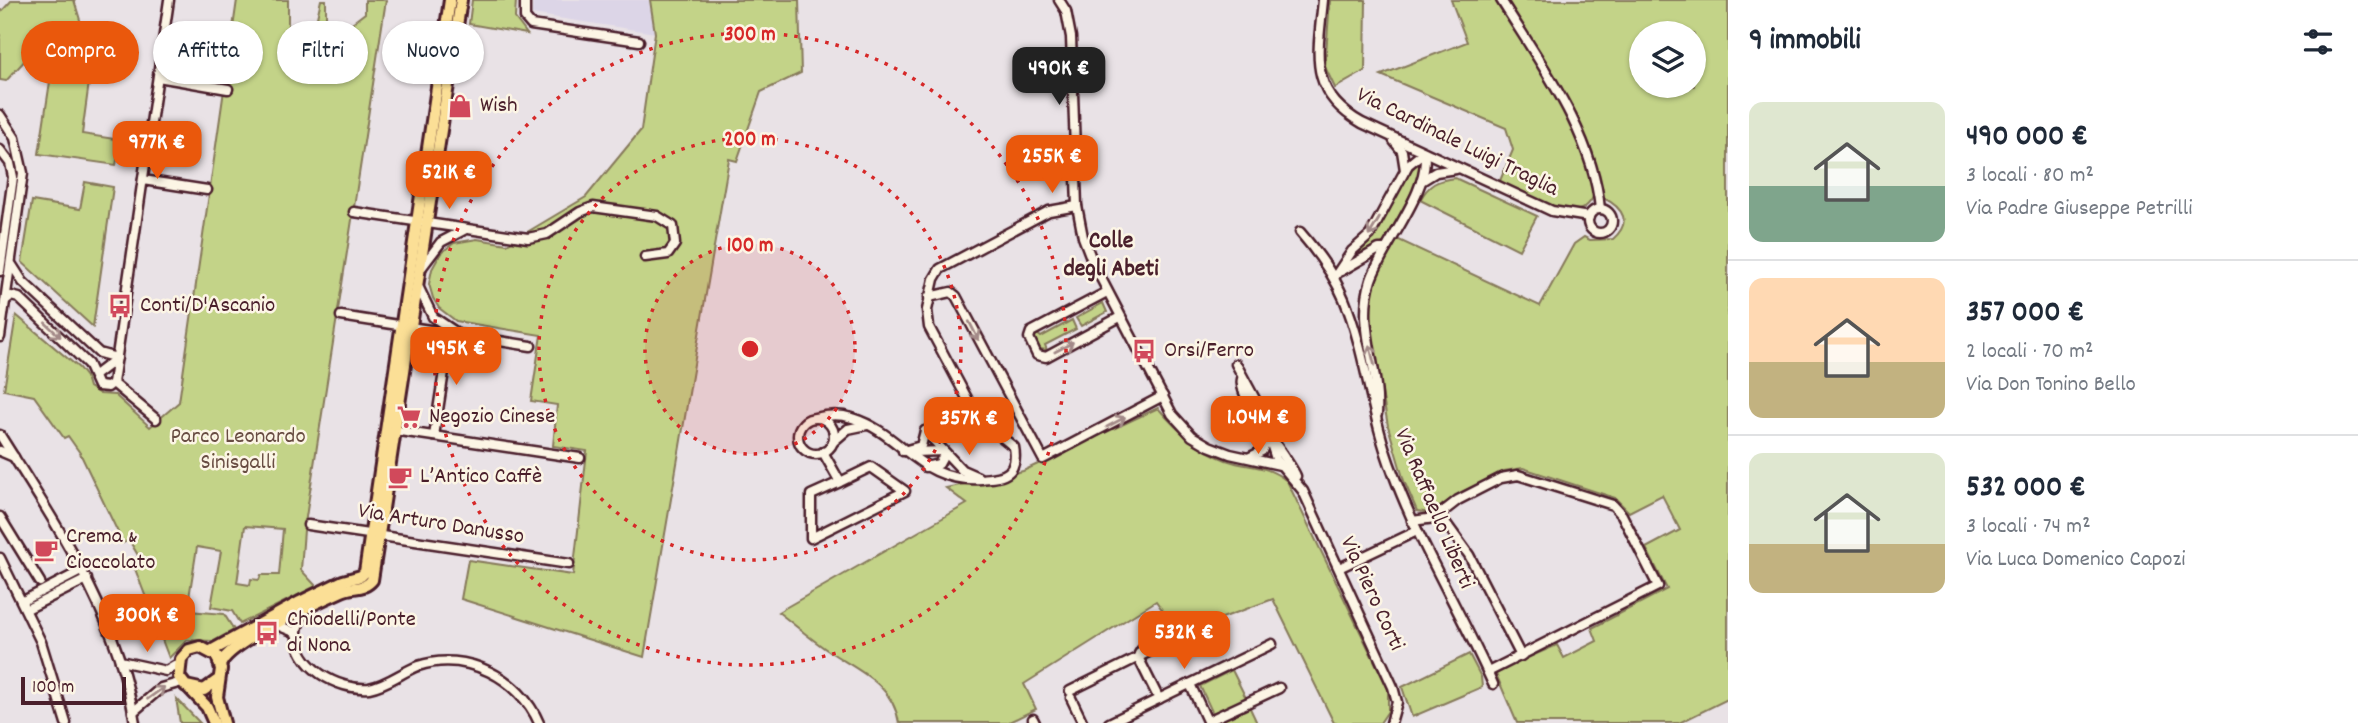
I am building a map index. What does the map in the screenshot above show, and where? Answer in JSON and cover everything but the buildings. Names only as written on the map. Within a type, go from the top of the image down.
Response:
[{"type":"main road","points":[[406,326],[418,278],[422,222],[450,0]]},
{"type":"main road","points":[[224,723],[217,697],[218,680],[220,663],[230,651],[342,591],[370,583],[422,222],[461,0]]},
{"type":"main road","points":[[211,651],[330,587],[361,576],[375,535]]},
{"type":"main road","points":[[214,723],[207,707],[184,684],[178,664],[189,650],[200,647],[211,651],[220,663]]},
{"type":"main road","points":[[184,684],[204,690],[218,680]]},
{"type":"street","points":[[166,21],[169,0]]},
{"type":"street","points":[[525,0],[525,18],[531,25],[639,41]]},
{"type":"street","points":[[1059,0],[1068,19],[1077,206],[1087,250],[1172,414],[1192,436],[1218,450],[1280,465]]},
{"type":"street","name":"Via Cardinale Luigi Traglia","points":[[1323,0],[1318,67],[1327,93],[1351,117],[1552,211],[1588,217]]},
{"type":"street","points":[[1501,0],[1543,68],[1588,152],[1595,175],[1600,209],[1611,217],[1611,225],[1606,230],[1595,231],[1589,225],[1588,217],[1600,209]]},
{"type":"street","points":[[114,380],[157,84]]},
{"type":"street","points":[[199,84],[228,89]]},
{"type":"street","points":[[0,115],[13,135],[22,163],[12,260],[0,337]]},
{"type":"street","points":[[1390,136],[1402,151],[1405,170]]},
{"type":"street","points":[[0,150],[10,163],[13,174],[0,271]]},
{"type":"street","points":[[1334,278],[1352,251],[1370,235],[1405,170],[1424,152]]},
{"type":"street","points":[[1376,422],[1377,378],[1364,307],[1371,278],[1421,182],[1426,165],[1424,152]]},
{"type":"street","points":[[1421,182],[1436,172],[1461,169]]},
{"type":"street","points":[[143,180],[206,190]]},
{"type":"street","points":[[868,425],[848,429],[823,452],[807,451],[800,443],[801,426],[815,418],[835,415],[868,425],[925,467],[959,480],[1004,475],[1011,470],[1015,460],[1014,447],[975,414],[927,321],[929,297],[940,269],[1049,211],[1077,206]]},
{"type":"street","points":[[354,212],[528,238],[547,234],[580,212],[593,207],[657,216],[673,226],[675,244],[668,254],[645,257]]},
{"type":"street","points":[[459,335],[433,317],[418,278],[440,242],[466,229]]},
{"type":"street","name":"Via Raffaello Liberti","points":[[1300,232],[1334,278],[1349,314],[1376,422],[1412,521],[1493,684]]},
{"type":"street","points":[[5,234],[15,236]]},
{"type":"street","points":[[1334,278],[1352,264],[1383,247],[1386,249]]},
{"type":"street","points":[[12,260],[18,277],[34,293],[100,354],[117,358]]},
{"type":"street","points":[[929,297],[951,292],[956,296],[1043,459],[1163,396]]},
{"type":"street","points":[[1107,292],[1031,332],[1029,338],[1037,355],[1046,356],[1120,317]]},
{"type":"street","points":[[3,305],[13,296],[19,298],[88,364],[95,382],[101,387],[114,380]]},
{"type":"street","points":[[341,316],[531,346]]},
{"type":"street","points":[[434,436],[450,333]]},
{"type":"street","points":[[94,375],[99,370],[106,369],[117,358]]},
{"type":"street","name":"Via Piero Corti","points":[[1236,364],[1242,379],[1241,387],[1289,462],[1395,692],[1396,707],[1391,723]]},
{"type":"street","points":[[106,369],[114,380],[156,419]]},
{"type":"street","points":[[815,418],[829,424],[833,431],[833,442]]},
{"type":"street","points":[[391,430],[580,458]]},
{"type":"street","points":[[1248,458],[1265,447],[1267,430]]},
{"type":"street","name":"Via Piero Corti","points":[[1267,430],[1271,449],[1280,465],[1298,482]]},
{"type":"street","points":[[906,451],[921,446],[925,431],[966,473],[985,478]]},
{"type":"street","points":[[0,435],[43,501],[48,517],[63,544],[88,579],[120,661],[135,723]]},
{"type":"street","points":[[0,451],[14,457]]},
{"type":"street","points":[[906,451],[944,452]]},
{"type":"street","points":[[823,452],[840,482]]},
{"type":"street","points":[[925,467],[939,464],[944,452]]},
{"type":"street","points":[[871,467],[905,491],[811,538],[811,495],[840,482],[871,467]]},
{"type":"street","points":[[1412,521],[1428,520],[1440,515],[1458,500],[1501,478],[1518,475],[1607,502],[1622,515],[1658,586],[1488,672]]},
{"type":"street","points":[[35,506],[43,501]]},
{"type":"street","points":[[1440,515],[1469,555],[1521,656]]},
{"type":"street","points":[[0,517],[40,582]]},
{"type":"street","name":"Via Arturo Danusso","points":[[308,525],[569,564]]},
{"type":"street","points":[[1339,568],[1417,531]]},
{"type":"street","points":[[0,558],[25,605],[45,654],[66,723]]},
{"type":"street","points":[[25,605],[83,570]]},
{"type":"street","points":[[25,605],[88,579]]},
{"type":"street","points":[[304,610],[297,633],[303,652],[313,667],[337,683],[357,688],[372,687],[420,665],[437,662],[464,663],[494,673],[509,684],[523,696],[539,723]]},
{"type":"street","points":[[277,625],[297,633]]},
{"type":"street","points":[[1109,723],[1128,719],[1159,699],[1272,645]]},
{"type":"street","points":[[1083,723],[1071,694],[1138,657],[1159,699]]},
{"type":"street","points":[[120,661],[166,671],[178,664]]},
{"type":"street","points":[[133,712],[161,688],[184,684]]},
{"type":"street","points":[[1190,684],[1208,722],[1279,688]]},
{"type":"shaded area","points":[[533,0],[650,0],[655,33],[532,14]]},
{"type":"green space","points":[[12,0],[74,0],[80,21],[21,21],[21,65],[6,81],[0,80],[0,13]]},
{"type":"green space","name":"Parco Leonardo Sinisgalli","points":[[237,0],[288,0],[288,21],[277,21],[277,84],[368,84],[368,21],[354,21],[365,13],[365,0],[386,0],[304,530],[301,570],[316,586],[240,624],[232,611],[211,607],[221,551],[197,547],[188,604],[179,600],[189,611],[224,614],[234,630],[214,641],[187,640],[169,658],[132,561],[139,557],[129,540],[123,543],[80,453],[68,436],[64,438],[34,396],[4,390],[16,315],[79,368],[89,387],[100,394],[115,395],[150,427],[179,402],[225,84],[263,84],[263,21],[234,21]],"holes":[[[245,526],[283,529],[279,575],[261,575],[259,580],[251,579],[250,585],[237,583]]]},
{"type":"green space","points":[[321,0],[326,0],[327,21],[316,21]]},
{"type":"green space","points":[[472,0],[516,0],[515,18],[527,34],[484,27],[484,21],[469,21]]},
{"type":"green space","points":[[650,0],[799,0],[801,73],[761,92],[737,161],[729,159],[644,657],[461,599],[468,560],[573,575],[587,451],[553,446],[557,405],[531,401],[541,335],[456,321],[439,308],[429,284],[432,269],[441,253],[454,243],[477,239],[507,244],[586,197],[641,130],[655,33]]},
{"type":"green space","points":[[1330,0],[1366,0],[1365,71],[1335,88],[1325,67]]},
{"type":"green space","points":[[1451,0],[1728,0],[1728,699],[1679,723],[1517,723],[1495,672],[1557,645],[1564,658],[1597,641],[1592,628],[1667,589],[1646,548],[1680,530],[1662,495],[1629,512],[1615,498],[1523,468],[1504,471],[1461,492],[1431,513],[1417,511],[1404,481],[1388,426],[1368,314],[1375,280],[1397,239],[1540,306],[1574,244],[1584,237],[1590,240],[1613,239],[1620,231],[1623,218],[1610,201],[1594,194],[1587,205],[1577,210],[1565,211],[1536,202],[1499,183],[1513,150],[1506,128],[1381,75],[1467,42]]},
{"type":"green space","points":[[50,84],[89,84],[82,134],[121,140],[116,165],[39,154]]},
{"type":"green space","points":[[1421,161],[1423,171],[1385,242],[1360,255],[1359,252],[1377,231],[1403,181]]},
{"type":"green space","points":[[1455,178],[1537,216],[1519,250],[1420,200],[1434,184]]},
{"type":"green space","points":[[85,182],[113,187],[93,327],[22,262],[32,201],[80,209]]},
{"type":"green space","points":[[1103,303],[1107,312],[1081,326],[1076,318]]},
{"type":"green space","points":[[1072,320],[1076,329],[1045,345],[1047,350],[1040,349],[1035,339],[1036,333],[1041,337]]},
{"type":"green space","points":[[1158,408],[1197,445],[1226,460],[1271,471],[1287,481],[1388,689],[1388,711],[1380,723],[1334,723],[1273,599],[1179,634],[1156,601],[1024,684],[1036,709],[1007,723],[899,723],[896,710],[882,688],[778,612],[967,504],[946,488],[1023,471]]},
{"type":"green space","points":[[1469,654],[1481,677],[1482,687],[1412,717],[1402,687]]},
{"type":"green space","points":[[1232,670],[1247,700],[1214,716],[1200,686]]},
{"type":"green space","points":[[176,698],[200,723],[180,723]]},
{"type":"green space","points":[[1249,706],[1257,723],[1218,723],[1217,720]]},
{"type":"place","name":"Wish","points":[[460,106]]},
{"type":"place","name":"Conti/D'Ascanio","points":[[120,306]]},
{"type":"place","name":"Orsi/Ferro","points":[[1144,351]]},
{"type":"place","name":"Negozio Cinese","points":[[409,417]]},
{"type":"place","name":"L’Antico Caffè","points":[[400,477]]},
{"type":"place","name":"Crema & Cioccolato","points":[[46,550]]},
{"type":"place","name":"Chiodelli/Ponte di Nona","points":[[267,633]]},
{"type":"district","name":"Colle degli Abeti","points":[[1111,256]]}]
